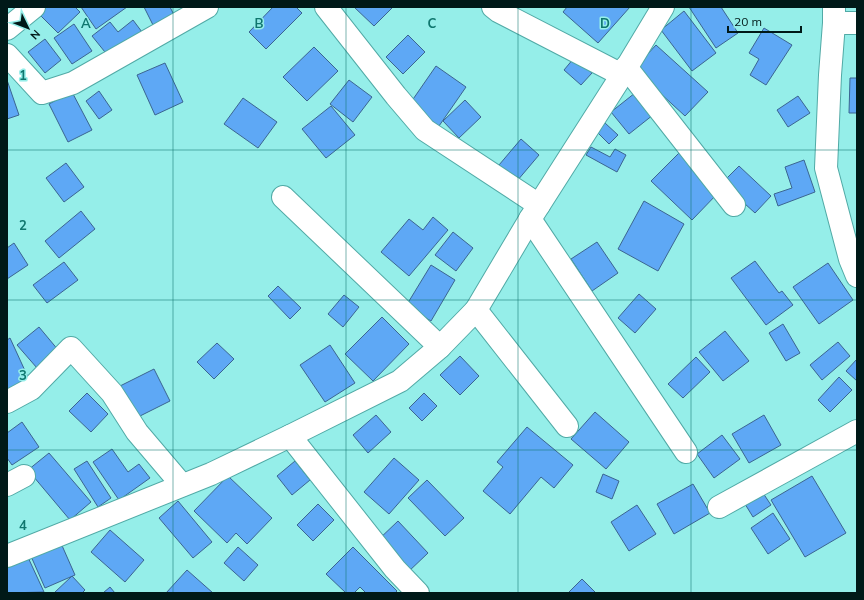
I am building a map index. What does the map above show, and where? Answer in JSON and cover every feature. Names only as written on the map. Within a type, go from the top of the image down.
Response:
[{"type":"street","points":[[7,29],[34,7]]},
{"type":"street","points":[[7,55],[42,93],[73,83],[207,7]]},
{"type":"street","points":[[493,7],[504,15],[624,71],[734,204]]},
{"type":"street","points":[[7,556],[211,474],[400,381],[440,347],[476,310],[535,212],[663,7]]},
{"type":"street","points":[[332,10],[396,96],[425,130],[535,212],[686,452]]},
{"type":"street","points":[[857,23],[834,15],[826,168],[850,259],[857,276]]},
{"type":"street","points":[[283,197],[440,347]]},
{"type":"street","points":[[476,310],[567,426]]},
{"type":"street","points":[[7,402],[31,389],[71,348],[112,393],[137,432],[182,485]]},
{"type":"street","points":[[719,507],[857,431]]},
{"type":"street","points":[[290,436],[395,569],[415,592]]},
{"type":"building","points":[[47,7],[75,7],[80,12],[58,33],[39,14]]},
{"type":"building","points":[[81,7],[127,7],[96,29]]},
{"type":"building","points":[[144,7],[170,7],[174,15],[153,25]]},
{"type":"building","points":[[273,7],[296,7],[302,13],[266,49],[249,32]]},
{"type":"building","points":[[354,7],[393,7],[374,26]]},
{"type":"building","points":[[567,7],[630,7],[598,43],[563,12]]},
{"type":"building","points":[[689,7],[721,7],[738,33],[716,48]]},
{"type":"building","points":[[684,11],[716,53],[692,71],[661,30]]},
{"type":"building","points":[[133,20],[142,32],[109,57],[92,36],[110,22],[118,32]]},
{"type":"building","points":[[74,24],[92,51],[72,64],[54,38]]},
{"type":"building","points":[[764,28],[792,45],[766,85],[750,75],[759,59],[749,53]]},
{"type":"building","points":[[408,35],[425,52],[403,74],[386,57]]},
{"type":"building","points":[[45,39],[61,60],[45,73],[28,52]]},
{"type":"building","points":[[656,45],[708,92],[685,116],[634,69]]},
{"type":"building","points":[[314,47],[338,71],[307,101],[283,77]]},
{"type":"building","points":[[574,58],[592,73],[581,85],[564,70]]},
{"type":"building","points":[[165,63],[183,102],[155,115],[137,75]]},
{"type":"building","points":[[436,66],[466,87],[439,126],[409,105]]},
{"type":"building","points":[[850,78],[857,78],[857,113],[849,113]]},
{"type":"building","points":[[7,80],[19,115],[7,119]]},
{"type":"building","points":[[349,80],[372,97],[353,122],[330,104]]},
{"type":"building","points":[[640,89],[658,111],[629,134],[611,112]]},
{"type":"building","points":[[99,91],[112,110],[99,119],[86,101]]},
{"type":"building","points":[[72,92],[92,130],[68,142],[49,104]]},
{"type":"building","points":[[798,96],[810,113],[788,127],[777,110]]},
{"type":"building","points":[[243,98],[277,122],[258,148],[224,124]]},
{"type":"building","points":[[465,100],[481,117],[459,138],[443,121]]},
{"type":"building","points":[[331,106],[355,135],[326,158],[302,129]]},
{"type":"building","points":[[605,123],[618,135],[609,144],[597,132]]},
{"type":"building","points":[[521,139],[539,155],[517,181],[499,165]]},
{"type":"building","points":[[591,147],[610,157],[615,149],[626,155],[617,172],[586,155]]},
{"type":"building","points":[[679,153],[719,192],[692,220],[651,181]]},
{"type":"building","points":[[804,160],[815,192],[778,206],[774,194],[792,188],[785,167]]},
{"type":"building","points":[[66,163],[84,187],[64,202],[46,178]]},
{"type":"building","points":[[739,166],[771,196],[755,213],[722,183]]},
{"type":"building","points":[[644,201],[684,224],[658,271],[618,249]]},
{"type":"building","points":[[81,211],[95,229],[59,258],[45,241]]},
{"type":"building","points":[[433,217],[448,230],[409,276],[381,252],[409,219],[423,230]]},
{"type":"building","points":[[453,232],[473,248],[456,271],[435,255]]},
{"type":"building","points":[[597,242],[618,273],[592,291],[571,259]]},
{"type":"building","points":[[14,243],[28,265],[7,279],[7,248]]},
{"type":"building","points":[[755,261],[779,293],[782,291],[793,305],[766,325],[731,278]]},
{"type":"building","points":[[64,262],[78,280],[47,303],[33,285]]},
{"type":"building","points":[[828,263],[853,300],[819,324],[793,287]]},
{"type":"building","points":[[431,265],[455,280],[431,321],[406,306]]},
{"type":"building","points":[[278,286],[301,308],[290,319],[268,296]]},
{"type":"building","points":[[639,294],[656,309],[635,333],[618,318]]},
{"type":"building","points":[[344,295],[359,307],[343,327],[328,314]]},
{"type":"building","points":[[382,317],[409,344],[373,381],[345,354]]},
{"type":"building","points":[[783,324],[800,353],[786,361],[769,333]]},
{"type":"building","points":[[39,327],[59,351],[37,368],[17,345]]},
{"type":"building","points":[[725,331],[749,361],[723,381],[699,352]]},
{"type":"building","points":[[10,338],[32,386],[7,397],[7,340]]},
{"type":"building","points":[[838,342],[850,356],[822,380],[810,365]]},
{"type":"building","points":[[217,343],[234,359],[214,379],[197,362]]},
{"type":"building","points":[[330,345],[355,383],[325,402],[300,365]]},
{"type":"building","points":[[460,356],[479,376],[460,395],[440,375]]},
{"type":"building","points":[[696,357],[710,372],[683,398],[668,384]]},
{"type":"building","points":[[857,359],[857,381],[846,371]]},
{"type":"building","points":[[154,369],[170,401],[134,419],[118,387]]},
{"type":"building","points":[[839,377],[852,390],[830,412],[818,400]]},
{"type":"building","points":[[87,393],[108,414],[91,432],[69,411]]},
{"type":"building","points":[[424,393],[437,406],[422,421],[409,408]]},
{"type":"building","points":[[595,412],[629,442],[606,469],[571,439]]},
{"type":"building","points":[[376,415],[391,432],[368,453],[353,435]]},
{"type":"building","points":[[764,415],[781,445],[749,463],[732,434]]},
{"type":"building","points":[[22,422],[39,447],[12,465],[7,458],[7,433]]},
{"type":"building","points":[[527,427],[573,465],[554,488],[541,477],[510,514],[483,491],[503,467],[497,462]]},
{"type":"building","points":[[722,435],[740,459],[714,478],[697,454]]},
{"type":"building","points":[[112,449],[128,472],[139,464],[150,478],[119,500],[93,462]]},
{"type":"building","points":[[49,453],[91,502],[70,520],[28,470]]},
{"type":"building","points":[[394,458],[419,480],[389,514],[364,492]]},
{"type":"building","points":[[87,461],[111,498],[98,507],[74,469]]},
{"type":"building","points":[[295,461],[310,480],[292,495],[277,476]]},
{"type":"building","points":[[603,474],[619,481],[612,499],[596,492]]},
{"type":"building","points":[[228,476],[272,518],[247,544],[236,533],[227,543],[194,511]]},
{"type":"building","points":[[812,476],[846,533],[805,557],[771,500]]},
{"type":"building","points":[[427,480],[464,518],[445,536],[408,498]]},
{"type":"building","points":[[693,484],[710,513],[674,534],[657,504]]},
{"type":"building","points":[[763,493],[771,505],[753,517],[745,504]]},
{"type":"building","points":[[178,501],[212,542],[193,558],[159,518]]},
{"type":"building","points":[[318,504],[334,520],[313,541],[297,525]]},
{"type":"building","points":[[637,505],[656,534],[629,551],[611,522]]},
{"type":"building","points":[[773,513],[790,539],[768,554],[751,528]]},
{"type":"building","points":[[398,521],[428,553],[407,573],[377,541]]},
{"type":"building","points":[[110,530],[144,560],[125,582],[91,552]]},
{"type":"building","points":[[60,541],[75,575],[45,588],[30,554]]},
{"type":"building","points":[[238,547],[258,565],[244,581],[224,563]]},
{"type":"building","points":[[353,547],[397,591],[395,593],[366,593],[360,587],[354,593],[346,593],[326,574]]},
{"type":"building","points":[[26,553],[44,592],[7,593],[7,562]]},
{"type":"building","points":[[187,570],[213,593],[166,593]]},
{"type":"building","points":[[72,576],[85,590],[82,593],[54,593]]},
{"type":"building","points":[[582,579],[596,593],[568,593]]},
{"type":"building","points":[[110,587],[115,593],[103,593]]}]
